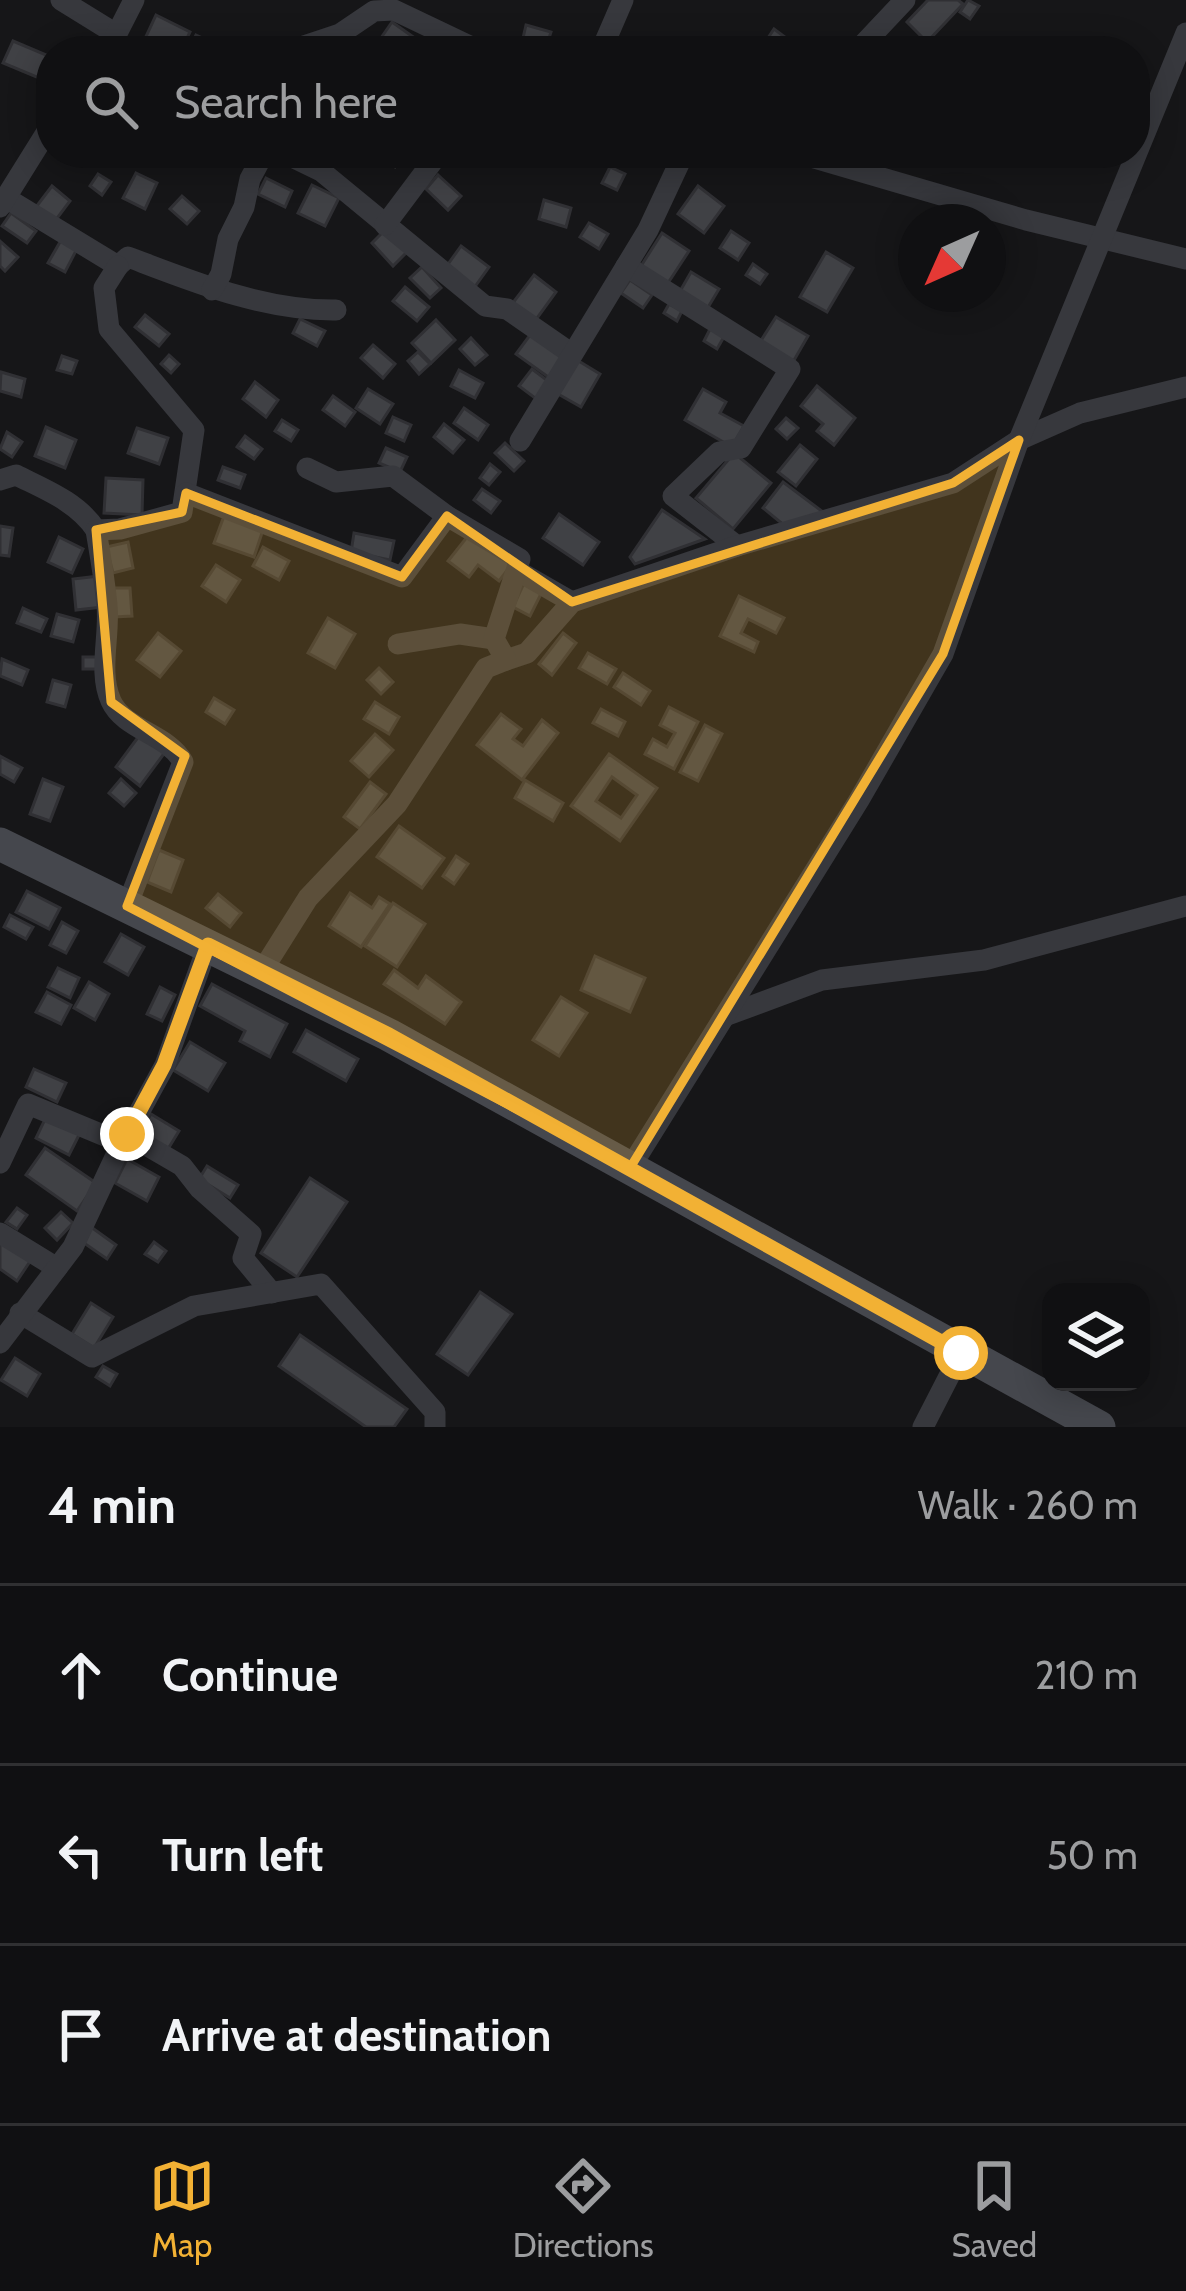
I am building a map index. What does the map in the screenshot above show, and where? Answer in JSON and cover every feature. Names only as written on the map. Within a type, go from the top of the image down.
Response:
[{"type":"street","points":[[61,0],[105,36]]},
{"type":"street","points":[[115,36],[134,0]]},
{"type":"street","points":[[607,36],[623,0]]},
{"type":"street","points":[[870,36],[905,0]]},
{"type":"street","points":[[334,36],[374,11],[394,10],[449,36]]},
{"type":"street","points":[[1150,121],[1186,33]]},
{"type":"street","points":[[36,149],[3,203],[118,266]]},
{"type":"street","points":[[212,290],[258,168]]},
{"type":"street","points":[[315,168],[485,306],[507,309],[572,354]]},
{"type":"street","points":[[386,225],[428,168]]},
{"type":"street","points":[[520,441],[648,230],[678,168]]},
{"type":"street","points":[[851,168],[1186,259]]},
{"type":"street","points":[[630,1168],[859,800],[943,654],[1019,440],[1131,168]]},
{"type":"street","points":[[96,530],[120,529],[182,512],[194,430],[109,329],[104,288],[118,266],[128,257],[212,290],[305,310],[336,310]]},
{"type":"street","points":[[626,266],[790,369],[741,448],[719,452],[673,496],[737,546]]},
{"type":"street","points":[[262,971],[308,898],[397,804],[486,668],[527,652],[572,602],[737,546],[953,483],[1019,440],[1080,413],[1186,387]]},
{"type":"street","points":[[307,468],[336,482],[393,476],[446,516],[520,559],[494,638],[506,660]]},
{"type":"street","points":[[0,480],[16,475],[88,517],[96,530],[108,610],[105,663],[111,702],[123,716],[176,750],[183,762],[127,906]]},
{"type":"street","points":[[186,493],[402,577],[446,516]]},
{"type":"street","points":[[518,572],[572,602]]},
{"type":"street","points":[[398,644],[460,634],[494,638]]},
{"type":"street","points":[[0,844],[389,1035],[1099,1427]]},
{"type":"street","points":[[724,1016],[822,980],[984,960],[1186,906]]},
{"type":"street","points":[[0,1343],[73,1247],[164,1065],[208,945]]},
{"type":"street","points":[[0,1163],[28,1104],[125,1138],[182,1166],[200,1189],[251,1234],[242,1258],[272,1292]]},
{"type":"street","points":[[0,1233],[57,1268]]},
{"type":"street","points":[[20,1312],[92,1357],[194,1306],[321,1284],[434,1412],[436,1427]]},
{"type":"street","points":[[922,1427],[961,1353]]},
{"type":"highlighted area","points":[[1019,440],[943,654],[630,1168],[127,906],[185,756],[111,702],[96,530],[182,512],[186,493],[402,577],[447,516],[572,602],[953,483]]},
{"type":"building","points":[[928,0],[963,4],[933,36],[921,36],[907,22]]},
{"type":"building","points":[[968,0],[979,6],[970,19],[960,12]]},
{"type":"building","points":[[156,15],[190,32],[188,36],[146,36]]},
{"type":"building","points":[[392,22],[412,36],[382,36]]},
{"type":"building","points":[[526,25],[551,32],[550,36],[523,36]]},
{"type":"building","points":[[13,41],[36,51],[36,77],[3,63]]},
{"type":"building","points":[[610,168],[625,174],[617,190],[602,183]]},
{"type":"building","points":[[136,173],[157,183],[145,209],[123,198]]},
{"type":"building","points":[[98,174],[111,182],[102,195],[90,186]]},
{"type":"building","points":[[438,175],[461,196],[448,210],[426,189]]},
{"type":"building","points":[[266,178],[292,191],[285,207],[258,194]]},
{"type":"building","points":[[312,185],[339,198],[325,226],[298,213]]},
{"type":"building","points":[[52,186],[70,201],[55,221],[36,207]]},
{"type":"building","points":[[698,186],[724,206],[704,233],[678,214]]},
{"type":"building","points":[[182,196],[199,211],[187,224],[170,209]]},
{"type":"building","points":[[544,200],[571,208],[566,227],[539,219]]},
{"type":"building","points":[[11,213],[36,231],[27,243],[2,226]]},
{"type":"building","points":[[589,223],[608,234],[599,249],[580,237]]},
{"type":"building","points":[[385,230],[407,252],[393,266],[372,243]]},
{"type":"building","points":[[731,231],[749,243],[738,260],[720,248]]},
{"type":"building","points":[[662,233],[689,251],[668,283],[641,266]]},
{"type":"building","points":[[64,235],[80,243],[65,272],[48,263]]},
{"type":"building","points":[[0,241],[18,257],[5,271],[0,266]]},
{"type":"building","points":[[461,246],[489,267],[474,288],[446,267]]},
{"type":"building","points":[[826,252],[853,268],[827,312],[800,297]]},
{"type":"building","points":[[753,264],[767,274],[760,284],[746,275]]},
{"type":"building","points":[[422,267],[441,288],[430,298],[410,278]]},
{"type":"building","points":[[691,272],[719,289],[707,309],[679,293]]},
{"type":"building","points":[[534,275],[556,292],[535,321],[512,304]]},
{"type":"building","points":[[630,280],[652,295],[643,308],[621,293]]},
{"type":"building","points":[[405,287],[429,307],[417,321],[393,301]]},
{"type":"building","points":[[669,304],[682,311],[677,321],[664,313]]},
{"type":"building","points":[[145,315],[169,334],[159,346],[135,327]]},
{"type":"building","points":[[776,317],[808,336],[793,362],[760,342]]},
{"type":"building","points":[[300,319],[325,331],[317,346],[293,333]]},
{"type":"building","points":[[436,320],[455,340],[431,363],[412,343]]},
{"type":"building","points":[[711,327],[725,335],[717,349],[704,341]]},
{"type":"building","points":[[533,331],[568,356],[551,379],[516,354]]},
{"type":"building","points":[[471,338],[487,355],[475,365],[460,349]]},
{"type":"building","points":[[373,345],[395,364],[383,378],[361,358]]},
{"type":"building","points":[[418,352],[430,364],[419,374],[408,361]]},
{"type":"building","points":[[169,355],[179,364],[171,373],[161,364]]},
{"type":"building","points":[[62,356],[77,361],[72,374],[57,370]]},
{"type":"building","points":[[577,360],[600,374],[581,407],[558,394]]},
{"type":"building","points":[[532,369],[552,384],[539,401],[519,386]]},
{"type":"building","points":[[459,370],[483,383],[475,398],[451,386]]},
{"type":"building","points":[[1,372],[25,379],[21,397],[0,391]]},
{"type":"building","points":[[255,382],[278,400],[266,417],[243,399]]},
{"type":"building","points":[[817,386],[855,418],[834,445],[817,431],[823,424],[801,406]]},
{"type":"building","points":[[368,389],[393,404],[380,424],[356,408]]},
{"type":"building","points":[[703,389],[726,402],[720,413],[744,426],[732,447],[685,420]]},
{"type":"building","points":[[333,396],[355,412],[345,426],[323,410]]},
{"type":"building","points":[[464,408],[488,425],[478,440],[454,423]]},
{"type":"building","points":[[393,417],[411,425],[404,441],[386,433]]},
{"type":"building","points":[[786,418],[798,428],[787,439],[776,429]]},
{"type":"building","points":[[282,420],[298,430],[291,441],[275,431]]},
{"type":"building","points":[[444,424],[464,440],[453,453],[434,437]]},
{"type":"building","points":[[46,427],[76,440],[65,468],[35,456]]},
{"type":"building","points":[[137,428],[168,438],[159,464],[128,453]]},
{"type":"building","points":[[7,432],[22,442],[12,457],[0,449]]},
{"type":"building","points":[[245,436],[262,449],[254,459],[237,447]]},
{"type":"building","points":[[505,443],[524,461],[514,471],[495,453]]},
{"type":"building","points":[[800,445],[817,459],[796,486],[778,472]]},
{"type":"building","points":[[386,448],[407,457],[400,472],[379,463]]},
{"type":"building","points":[[734,453],[771,483],[733,529],[696,498]]},
{"type":"building","points":[[490,464],[500,472],[489,485],[480,478]]},
{"type":"building","points":[[223,467],[245,475],[240,488],[218,480]]},
{"type":"building","points":[[106,478],[143,480],[142,515],[104,513]]},
{"type":"building","points":[[783,482],[823,512],[785,526],[763,508]]},
{"type":"building","points":[[482,489],[500,501],[491,513],[474,500]]},
{"type":"building","points":[[662,510],[705,539],[635,564],[630,557]]},
{"type":"building","points":[[559,514],[599,542],[583,565],[543,538]]},
{"type":"building","points":[[224,516],[263,530],[254,557],[214,543]]},
{"type":"building","points":[[0,526],[13,528],[9,556],[0,555]]},
{"type":"building","points":[[471,532],[512,564],[499,581],[478,565],[469,577],[448,561]]},
{"type":"building","points":[[354,533],[394,541],[390,560],[351,552]]},
{"type":"building","points":[[59,537],[83,549],[72,573],[48,562]]},
{"type":"building","points":[[128,542],[133,568],[113,573],[106,547]]},
{"type":"building","points":[[263,547],[289,561],[279,580],[253,566]]},
{"type":"building","points":[[216,565],[240,580],[226,602],[202,586]]},
{"type":"building","points":[[99,576],[103,607],[76,610],[73,579]]},
{"type":"building","points":[[524,583],[542,592],[530,616],[513,607]]},
{"type":"building","points":[[114,588],[130,588],[132,616],[115,617]]},
{"type":"building","points":[[739,596],[784,618],[776,633],[748,619],[741,633],[758,642],[754,652],[720,636]]},
{"type":"building","points":[[23,608],[47,619],[41,632],[17,623]]},
{"type":"building","points":[[57,614],[79,620],[73,642],[51,636]]},
{"type":"building","points":[[328,618],[355,634],[335,668],[308,653]]},
{"type":"building","points":[[158,633],[181,651],[160,677],[137,660]]},
{"type":"building","points":[[563,633],[576,643],[552,675],[539,664]]},
{"type":"building","points":[[588,653],[616,669],[607,684],[579,668]]},
{"type":"building","points":[[83,657],[101,657],[101,669],[83,669]]},
{"type":"building","points":[[2,659],[28,670],[22,685],[0,676]]},
{"type":"building","points":[[379,668],[393,682],[381,694],[367,680]]},
{"type":"building","points":[[623,673],[650,691],[641,705],[614,687]]},
{"type":"building","points":[[53,680],[71,685],[65,707],[47,702]]},
{"type":"building","points":[[214,698],[234,710],[225,724],[206,712]]},
{"type":"building","points":[[375,702],[399,717],[389,734],[364,719]]},
{"type":"building","points":[[669,707],[698,722],[674,769],[645,754],[653,739],[667,747],[675,733],[660,725]]},
{"type":"building","points":[[601,709],[625,722],[618,736],[593,723]]},
{"type":"building","points":[[501,714],[521,729],[513,739],[523,746],[542,720],[558,733],[522,780],[477,745]]},
{"type":"building","points":[[705,725],[722,734],[698,781],[680,772]]},
{"type":"building","points":[[142,732],[166,751],[140,786],[116,767]]},
{"type":"building","points":[[375,734],[393,750],[369,777],[351,761]]},
{"type":"building","points":[[609,754],[657,788],[620,841],[571,806]],"holes":[[[612,777],[637,795],[621,818],[596,801]]]},
{"type":"building","points":[[0,756],[22,768],[14,782],[0,774]]},
{"type":"building","points":[[43,779],[63,787],[50,821],[30,814]]},
{"type":"building","points":[[121,779],[136,793],[124,806],[109,793]]},
{"type":"building","points":[[525,780],[563,803],[553,821],[515,798]]},
{"type":"building","points":[[370,782],[386,794],[360,829],[344,817]]},
{"type":"building","points":[[399,826],[444,858],[422,888],[377,857]]},
{"type":"building","points":[[159,850],[183,860],[171,892],[147,882]]},
{"type":"building","points":[[456,856],[468,864],[454,884],[443,876]]},
{"type":"building","points":[[27,891],[60,908],[49,929],[16,912]]},
{"type":"building","points":[[350,893],[372,908],[379,897],[390,904],[361,947],[329,926]]},
{"type":"building","points":[[218,894],[241,913],[230,927],[206,908]]},
{"type":"building","points":[[393,903],[425,924],[397,967],[365,946]]},
{"type":"building","points":[[10,915],[33,927],[26,939],[4,927]]},
{"type":"building","points":[[62,922],[78,931],[66,953],[50,945]]},
{"type":"building","points":[[121,934],[144,947],[128,975],[105,962]]},
{"type":"building","points":[[595,956],[645,978],[630,1012],[581,990]]},
{"type":"building","points":[[58,968],[79,978],[70,998],[48,987]]},
{"type":"building","points":[[394,970],[418,988],[426,976],[461,1002],[445,1024],[384,984]]},
{"type":"building","points":[[89,982],[109,994],[95,1020],[74,1008]]},
{"type":"building","points":[[212,984],[287,1024],[270,1057],[240,1041],[245,1031],[200,1006]]},
{"type":"building","points":[[160,987],[175,995],[162,1021],[147,1014]]},
{"type":"building","points":[[47,992],[71,1005],[61,1024],[36,1012]]},
{"type":"building","points":[[561,997],[587,1013],[559,1056],[533,1040]]},
{"type":"building","points":[[306,1030],[358,1059],[346,1081],[294,1052]]},
{"type":"building","points":[[190,1042],[225,1063],[208,1091],[173,1070]]},
{"type":"building","points":[[34,1069],[66,1083],[57,1102],[26,1087]]},
{"type":"building","points":[[48,1113],[81,1131],[69,1155],[36,1138]]},
{"type":"building","points":[[151,1114],[179,1131],[168,1149],[140,1132]]},
{"type":"building","points":[[45,1148],[96,1183],[77,1211],[26,1175]]},
{"type":"building","points":[[127,1159],[159,1177],[147,1201],[115,1183]]},
{"type":"building","points":[[207,1166],[238,1185],[230,1198],[199,1179]]},
{"type":"building","points":[[310,1178],[347,1202],[297,1277],[261,1253]]},
{"type":"building","points":[[17,1208],[27,1215],[17,1229],[6,1222]]},
{"type":"building","points":[[61,1212],[73,1223],[57,1240],[45,1228]]},
{"type":"building","points":[[91,1227],[116,1245],[107,1259],[81,1241]]},
{"type":"building","points":[[0,1239],[31,1260],[17,1281],[0,1269]]},
{"type":"building","points":[[154,1242],[166,1251],[158,1262],[145,1254]]},
{"type":"building","points":[[480,1292],[512,1314],[468,1375],[437,1354]]},
{"type":"building","points":[[91,1303],[113,1317],[94,1348],[72,1334]]},
{"type":"building","points":[[300,1335],[407,1409],[394,1427],[366,1427],[279,1366]]},
{"type":"building","points":[[15,1358],[40,1374],[27,1396],[1,1380]]},
{"type":"building","points":[[103,1366],[117,1374],[110,1386],[96,1377]]},
{"type":"route","points":[[127,1134],[164,1065],[208,945],[389,1035],[961,1353]]}]
